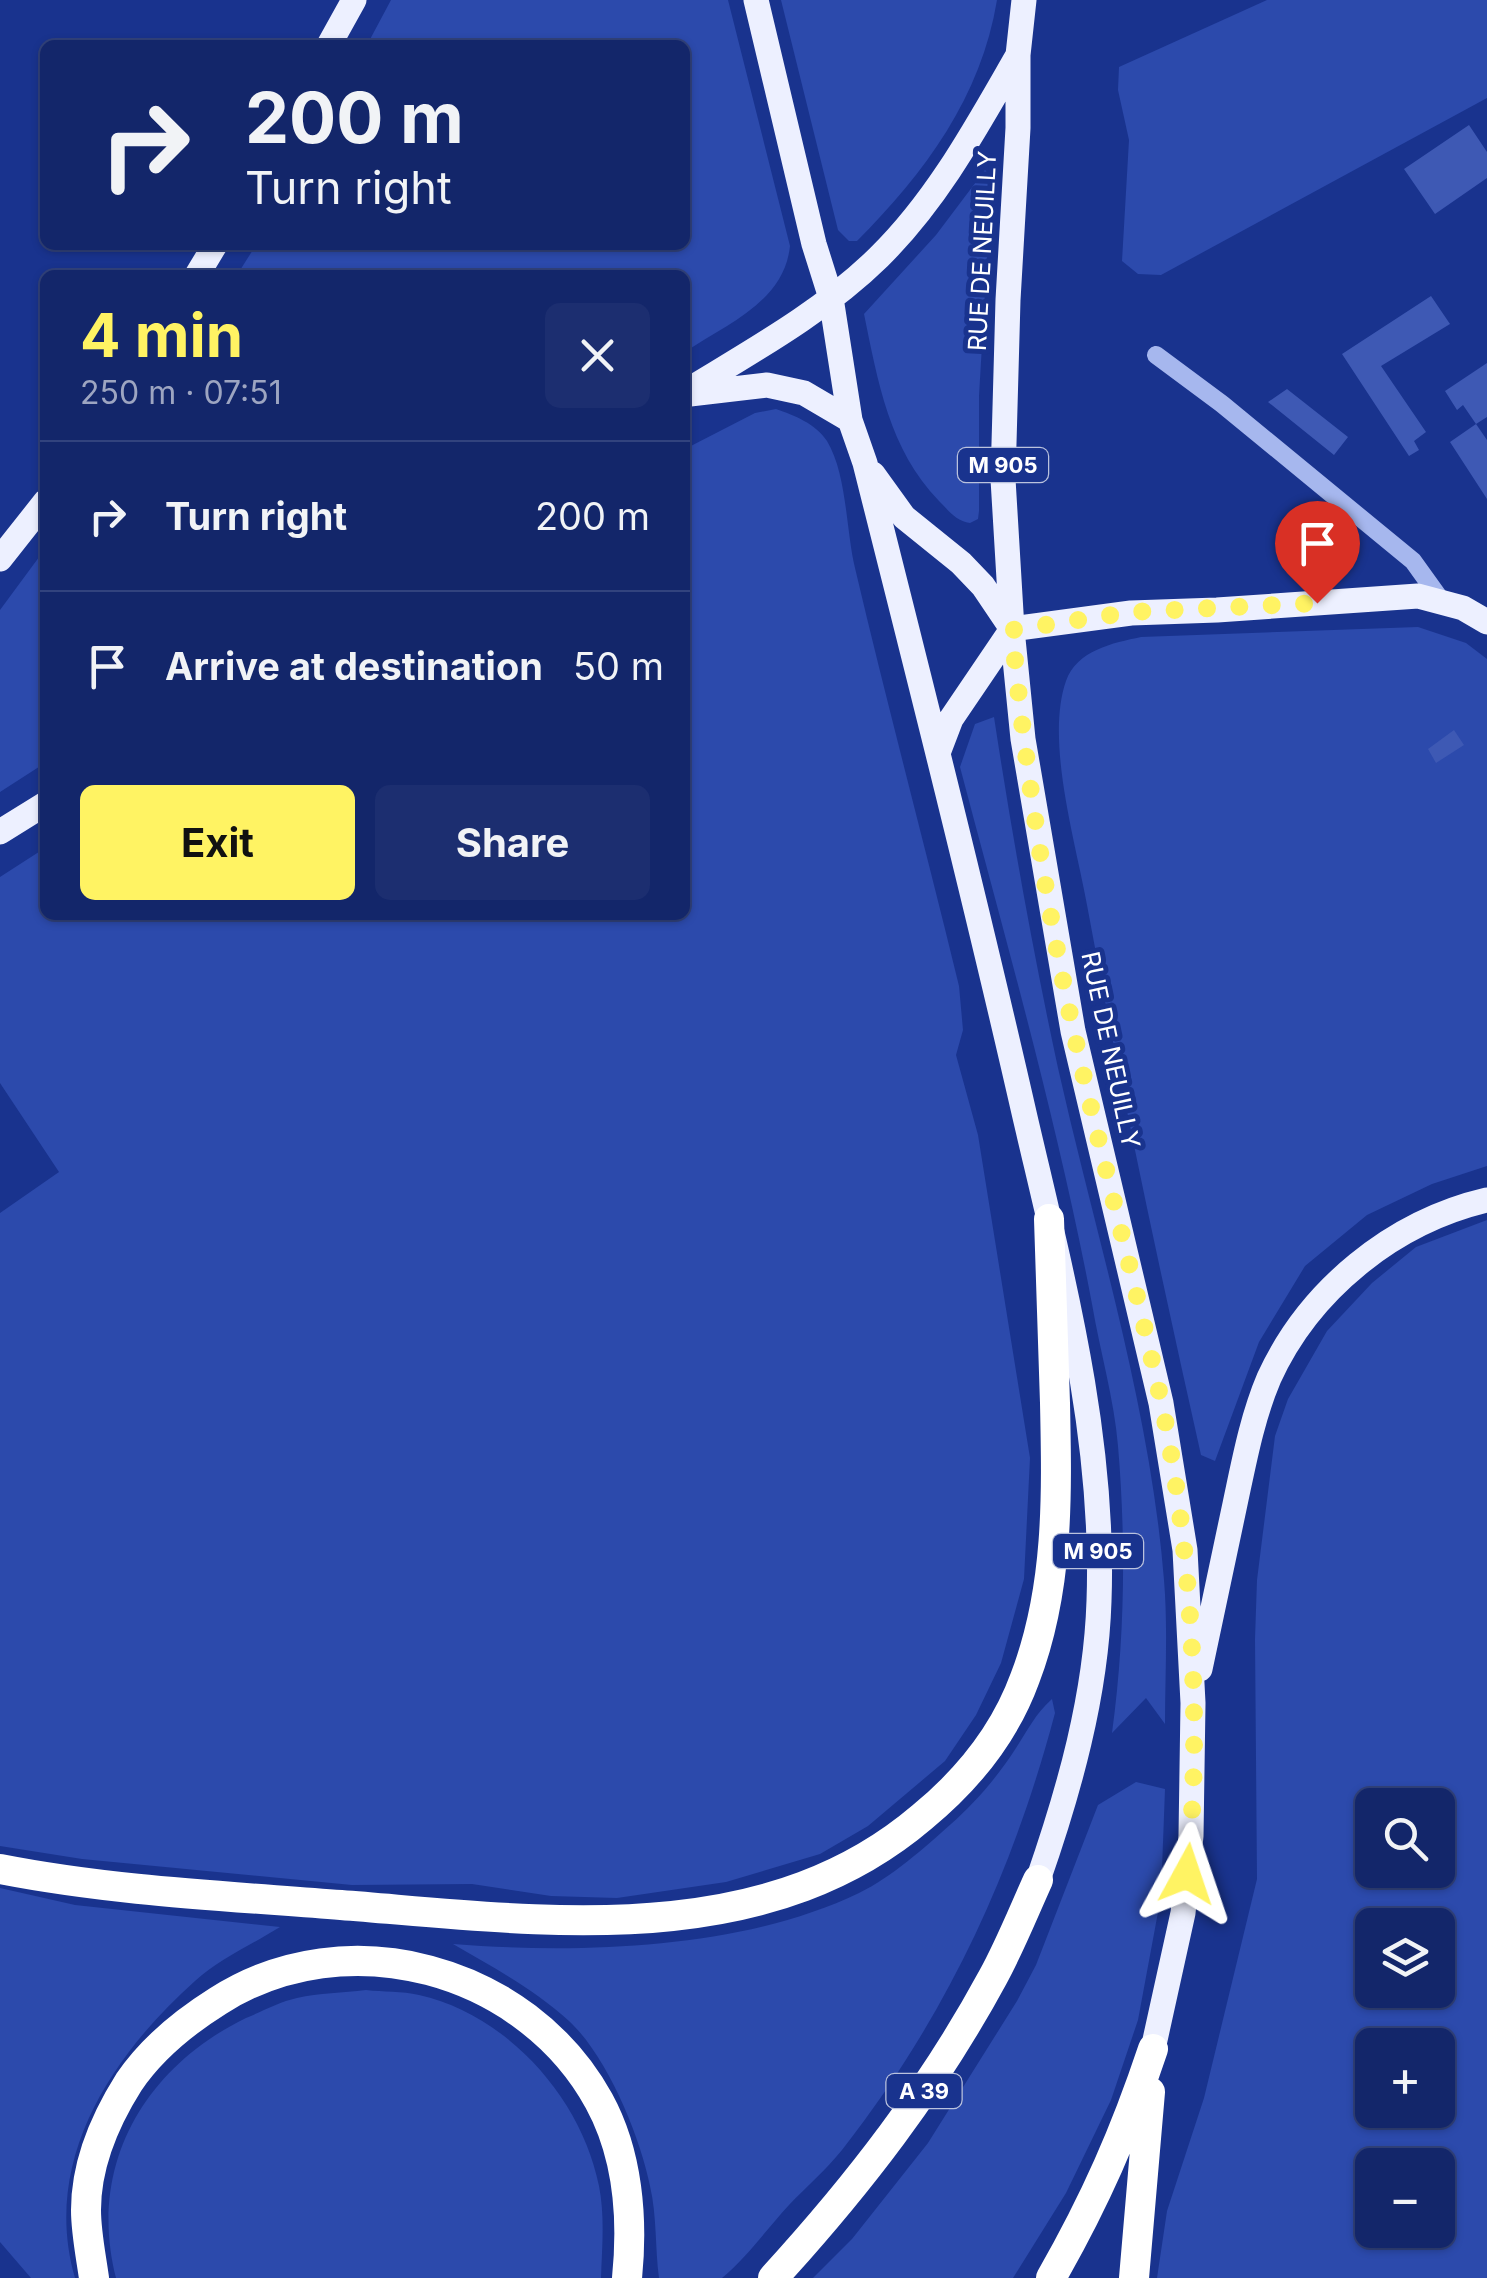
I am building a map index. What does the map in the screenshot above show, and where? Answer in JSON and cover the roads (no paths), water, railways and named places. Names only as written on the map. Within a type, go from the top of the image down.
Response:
[{"type":"highway","points":[[0,1869],[142,1890],[592,1920],[716,1912],[781,1894],[863,1862],[943,1800],[993,1740],[1025,1678],[1042,1621],[1057,1519],[1049,1220]]},
{"type":"highway","name":"A 39","points":[[773,2278],[894,2134],[948,2056],[996,1974],[1038,1880]]},
{"type":"highway","points":[[94,2278],[86,2209],[91,2168],[116,2102],[138,2068],[195,2015],[257,1978],[292,1968],[367,1961],[404,1964],[446,1974],[507,2001],[549,2036],[582,2073],[614,2134],[624,2173],[630,2218],[628,2278]]},
{"type":"highway","points":[[1051,2278],[1092,2207],[1126,2130],[1154,2048]]},
{"type":"highway","points":[[1134,2278],[1154,2048]]},
{"type":"main road","points":[[332,40],[354,0]]},
{"type":"main road","name":"M 905","points":[[756,0],[814,244],[831,298],[850,420],[865,463],[938,753],[1083,1380],[1096,1471],[1099,1602],[1086,1709],[1066,1802],[1038,1880]]},
{"type":"main road","name":"RUE DE NEUILLY","points":[[1024,0],[1018,55],[1003,479],[1023,739],[1070,1012],[1161,1404],[1184,1550],[1192,1703],[1192,1836],[1183,1912],[1154,2048]]},
{"type":"main road","name":"RUE DE NEUILLY","points":[[690,390],[831,298],[880,256],[942,183],[1018,55]]},
{"type":"main road","points":[[690,393],[767,385],[804,394],[850,420]]},
{"type":"main road","points":[[865,463],[904,517],[960,562],[982,586],[1012,630]]},
{"type":"main road","points":[[0,559],[40,508]]},
{"type":"main road","points":[[938,753],[951,719],[1012,630],[1131,612],[1418,596],[1441,600],[1487,622]]},
{"type":"main road","points":[[0,832],[40,807]]},
{"type":"main road","points":[[1192,1703],[1253,1424],[1287,1343],[1335,1285],[1370,1254],[1431,1219],[1487,1200]]},
{"type":"lane","points":[[1156,354],[1413,561],[1441,600]]}]
